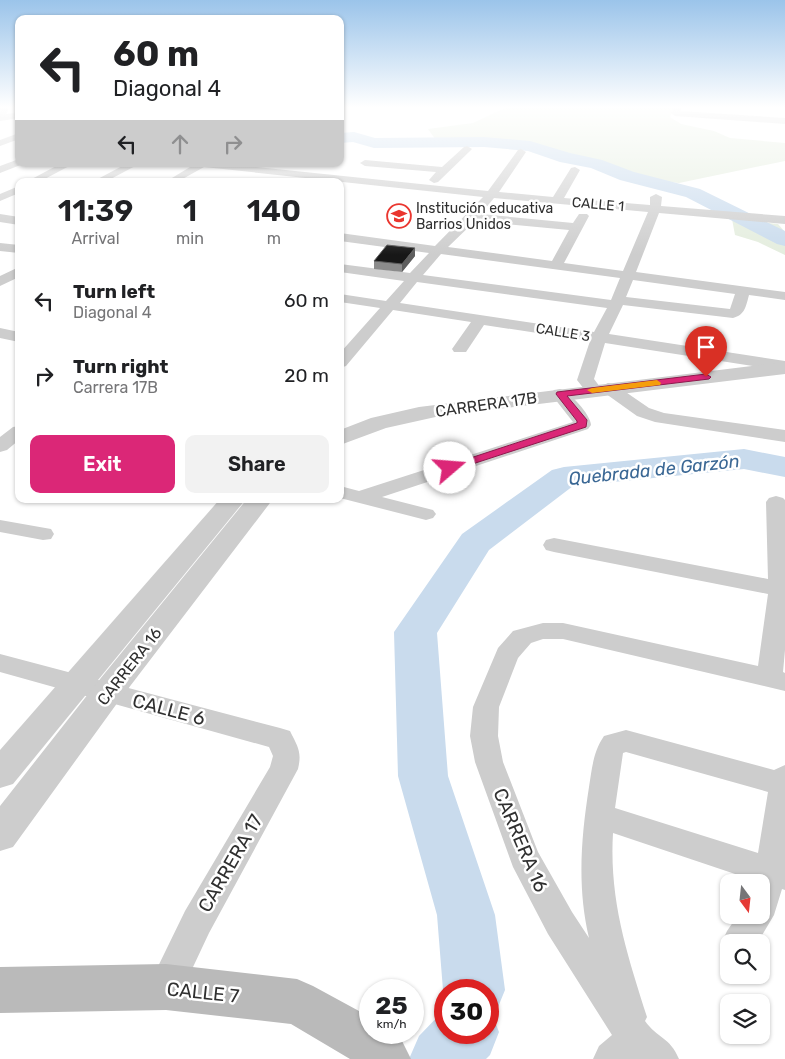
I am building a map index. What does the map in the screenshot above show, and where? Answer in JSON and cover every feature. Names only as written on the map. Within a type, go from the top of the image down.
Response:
[{"type":"main road","name":"CALLE 7","points":[[0,990],[166,987],[297,1002],[384,1055]]},
{"type":"street","points":[[344,179],[373,156]]},
{"type":"street","points":[[425,189],[458,156]]},
{"type":"street","points":[[348,345],[390,306],[438,250],[472,217],[491,195],[518,156]]},
{"type":"street","points":[[365,162],[444,170]]},
{"type":"street","points":[[0,170],[15,164]]},
{"type":"street","points":[[39,178],[62,167]]},
{"type":"street","points":[[105,178],[128,167]]},
{"type":"street","points":[[177,178],[198,167]]},
{"type":"street","points":[[244,178],[261,167]]},
{"type":"street","name":"CALLE 1","points":[[261,167],[325,178]]},
{"type":"street","points":[[557,200],[575,170]]},
{"type":"street","name":"CALLE 1","points":[[344,181],[590,203],[785,216]]},
{"type":"street","points":[[656,194],[655,208],[617,302],[599,338],[596,386],[643,412],[661,418],[785,436]]},
{"type":"street","points":[[556,266],[590,203]]},
{"type":"street","points":[[472,217],[578,226]]},
{"type":"street","points":[[0,218],[15,220]]},
{"type":"street","points":[[344,238],[785,296]]},
{"type":"street","points":[[0,246],[15,248]]},
{"type":"street","points":[[344,269],[727,314],[734,314],[737,311],[743,290]]},
{"type":"street","points":[[1,282],[15,273]]},
{"type":"street","name":"CALLE 3","points":[[344,299],[785,367]]},
{"type":"street","points":[[460,349],[480,320]]},
{"type":"street","points":[[0,333],[15,336]]},
{"type":"street","name":"CARRERA 17B","points":[[344,436],[360,427],[422,413],[560,394],[596,386],[754,362],[785,355]]},
{"type":"street","name":"CARRERA 17B","points":[[344,420],[363,412],[430,399],[596,386],[785,367]]},
{"type":"street","points":[[360,497],[582,425],[582,420],[560,394]]},
{"type":"street","points":[[0,426],[15,429]]},
{"type":"street","points":[[0,446],[15,433]]},
{"type":"street","points":[[344,493],[426,514]]},
{"type":"street","points":[[776,502],[782,590],[777,680]]},
{"type":"street","name":"CARRERA 16","points":[[0,774],[230,503]]},
{"type":"street","name":"CARRERA 16","points":[[0,835],[107,692],[257,503]]},
{"type":"street","points":[[0,526],[43,534]]},
{"type":"street","points":[[554,545],[782,590]]},
{"type":"street","name":"CARRERA 16","points":[[636,1052],[528,865],[489,762],[484,736],[486,708],[508,654],[522,637],[543,631],[563,631],[777,680]]},
{"type":"street","name":"CALLE 6","points":[[0,664],[280,739]]},
{"type":"street","name":"CARRERA 17","points":[[166,987],[197,922],[284,769],[287,756],[280,739]]},
{"type":"street","points":[[636,1052],[605,938],[596,881],[600,816],[609,751],[614,744],[626,741],[785,782],[778,873],[770,888]]},
{"type":"street","points":[[600,816],[778,873]]},
{"type":"green space","points":[[566,156],[785,156],[785,161],[679,183],[632,178],[604,163]]},
{"type":"green space","points":[[732,219],[778,224],[785,232],[785,255],[758,242],[735,235]]},
{"type":"building","points":[[387,245],[415,248],[402,264],[374,261]]},
{"type":"waterway","points":[[561,156],[596,164],[627,176],[693,193],[785,239]]},
{"type":"waterway","name":"Quebrada de Garzón","points":[[473,979],[466,915],[423,776],[415,632],[475,542],[564,477],[744,459],[785,467]]},
{"type":"waterway","name":"Quebrada de Garzón","points":[[442,1059],[456,1044]]},
{"type":"slow traffic","points":[[592,390],[657,383]]},
{"type":"place","name":"Institución educativa Barrios Unidos","points":[[399,216]]},
{"type":"route","points":[[450,468],[582,425],[582,420],[560,394],[706,377]]}]
